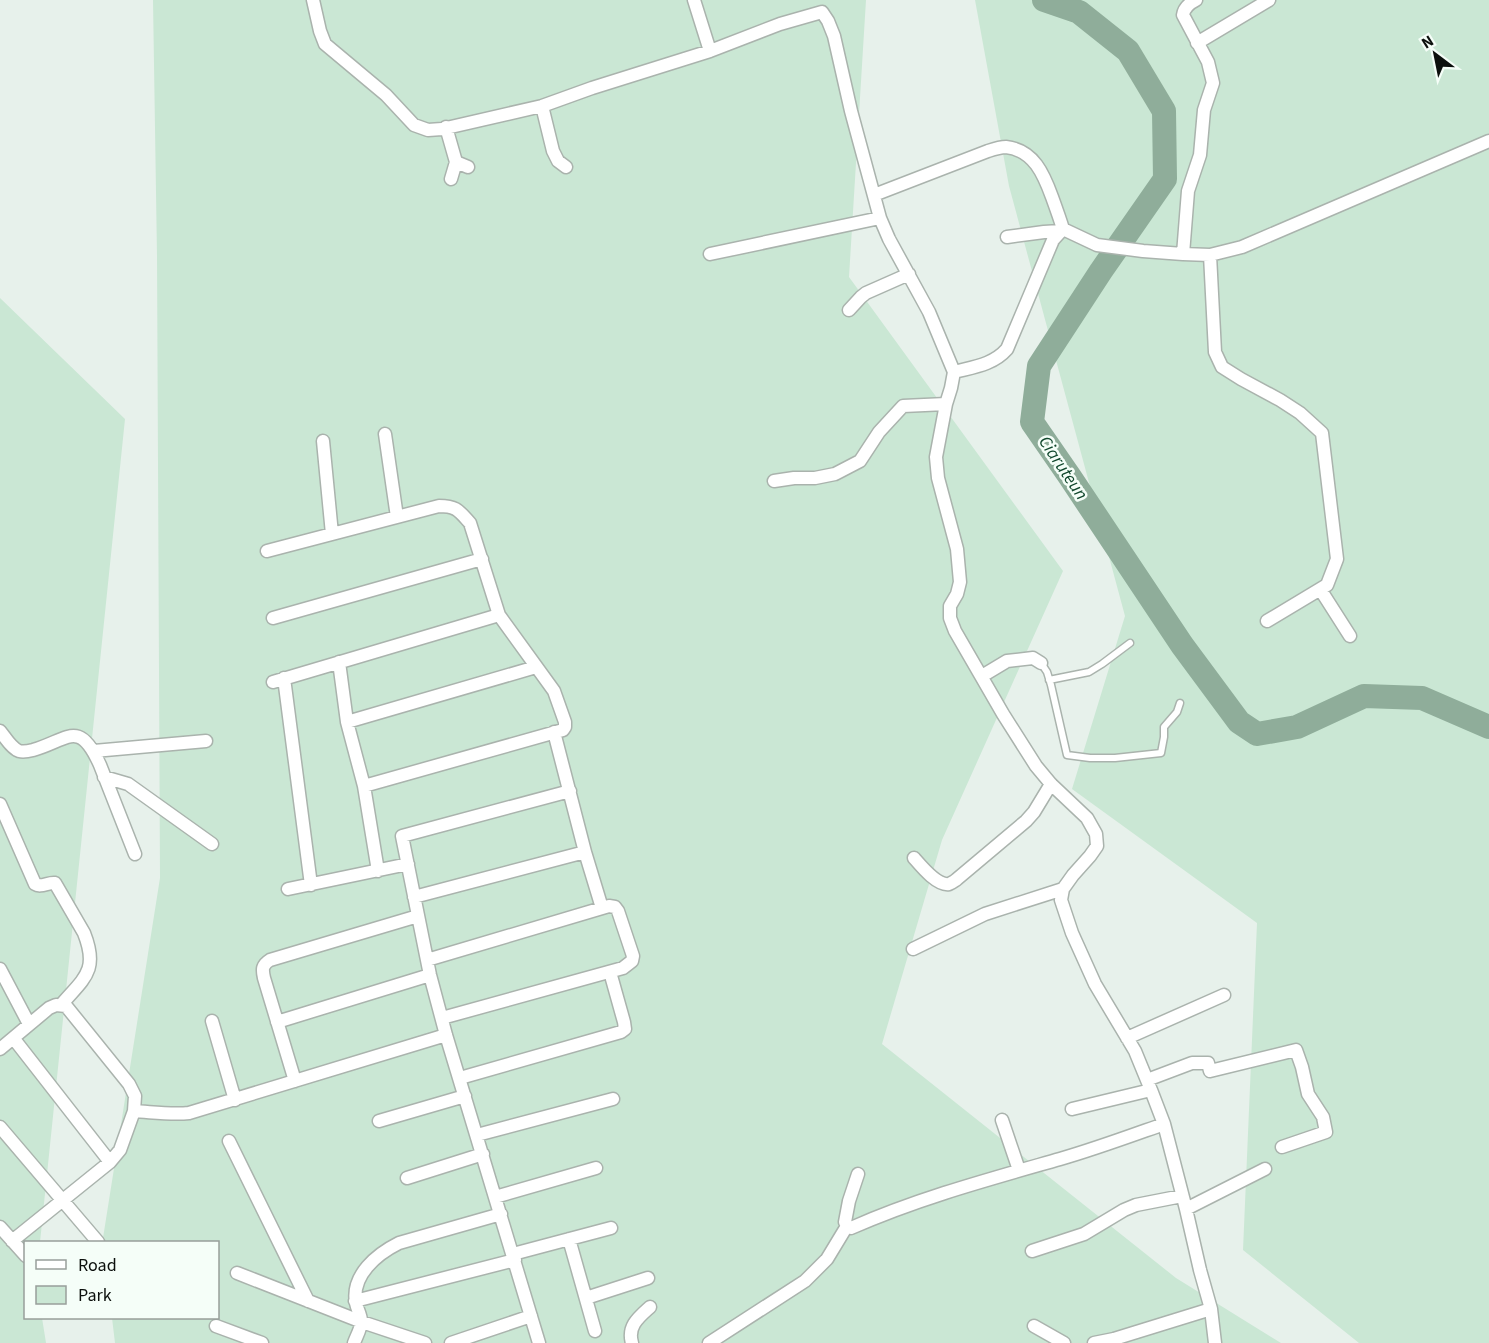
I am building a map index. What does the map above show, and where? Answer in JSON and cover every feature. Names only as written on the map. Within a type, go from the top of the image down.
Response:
[{"type":"street","points":[[313,0],[325,44],[386,95],[414,125],[428,130],[447,128],[542,106],[710,51],[821,6],[834,36],[851,111],[880,218],[928,312],[954,372],[936,457],[938,478],[957,549],[960,582],[957,594],[950,606],[950,618],[955,631],[1036,766],[1051,784],[1087,818],[1096,834],[1097,846],[1063,890],[1062,900],[1072,933],[1095,984],[1135,1051],[1164,1124],[1211,1308],[1215,1343]]},
{"type":"street","points":[[694,0],[710,51]]},
{"type":"street","points":[[1183,254],[1188,190],[1200,155],[1204,110],[1213,83],[1208,62],[1183,15],[1187,6],[1196,0]]},
{"type":"street","points":[[1197,43],[1269,0]]},
{"type":"street","points":[[542,106],[553,151],[566,167]]},
{"type":"street","points":[[447,128],[462,164],[451,179]]},
{"type":"street","points":[[1006,237],[1061,230],[1097,245],[1143,251],[1210,255],[1242,247],[1489,141]]},
{"type":"street","points":[[874,195],[988,151],[1004,147],[1017,149],[1027,154],[1037,164],[1046,179],[1061,230]]},
{"type":"street","points":[[710,254],[880,218]]},
{"type":"street","points":[[954,372],[992,361],[1007,349],[1053,240],[1061,230]]},
{"type":"street","points":[[1210,255],[1215,352],[1222,367],[1300,413],[1322,433],[1337,559],[1327,585],[1267,621]]},
{"type":"street","points":[[849,310],[866,293],[909,274]]},
{"type":"street","points":[[774,481],[835,474],[860,460],[879,432],[903,406],[946,404]]},
{"type":"street","points":[[385,434],[397,517]]},
{"type":"street","points":[[323,441],[332,534]]},
{"type":"street","points":[[267,551],[439,506],[450,506],[459,511],[470,523],[499,615],[554,691],[565,722],[563,730],[364,786]]},
{"type":"street","points":[[273,618],[482,559]]},
{"type":"street","points":[[1320,589],[1350,636]]},
{"type":"street","points":[[311,885],[279,680],[499,615]]},
{"type":"street","points":[[982,676],[1006,661],[1033,658],[1041,663]]},
{"type":"street","points":[[339,662],[346,722],[364,786],[378,871]]},
{"type":"street","points":[[346,722],[536,667]]},
{"type":"street","points":[[0,731],[12,746],[18,751],[25,752],[67,736],[86,740],[94,751],[135,854]]},
{"type":"street","points":[[554,732],[602,908]]},
{"type":"street","points":[[94,751],[206,741]]},
{"type":"street","points":[[104,777],[128,784],[212,844]]},
{"type":"street","points":[[914,858],[935,879],[950,884],[1026,821],[1051,784]]},
{"type":"street","points":[[539,1343],[446,1035],[430,975],[402,836],[570,791]]},
{"type":"street","points":[[0,804],[35,884],[39,886],[55,883],[87,941],[90,959],[87,974],[61,1005]]},
{"type":"street","points":[[414,897],[585,852]]},
{"type":"street","points":[[288,889],[408,864]]},
{"type":"street","points":[[913,949],[985,914],[1063,890]]},
{"type":"street","points":[[427,960],[609,906],[615,907],[633,956],[632,961],[623,968],[442,1018]]},
{"type":"street","points":[[294,1081],[262,970],[264,964],[270,960],[418,916]]},
{"type":"street","points":[[0,969],[29,1024]]},
{"type":"street","points":[[460,1078],[621,1032],[624,1029],[624,1022],[610,972]]},
{"type":"street","points":[[277,1022],[430,975]]},
{"type":"street","points":[[1127,1038],[1224,995]]},
{"type":"street","points":[[0,1049],[50,1008],[56,1005],[66,1006],[129,1084],[135,1096],[134,1111],[120,1150],[110,1161],[12,1241]]},
{"type":"street","points":[[212,1021],[235,1100]]},
{"type":"street","points":[[134,1111],[175,1115],[189,1113],[446,1035]]},
{"type":"street","points":[[14,1039],[110,1161]]},
{"type":"street","points":[[1072,1109],[1149,1085],[1192,1063],[1208,1063],[1210,1071],[1296,1050],[1308,1094],[1323,1117],[1326,1132],[1282,1147]]},
{"type":"street","points":[[379,1121],[465,1096]]},
{"type":"street","points":[[477,1135],[613,1099]]},
{"type":"street","points":[[1002,1120],[1019,1170]]},
{"type":"street","points":[[858,1174],[846,1214],[845,1222],[851,1228],[883,1214],[1019,1170],[1061,1159],[1164,1124]]},
{"type":"street","points":[[0,1127],[97,1241]]},
{"type":"street","points":[[228,1141],[308,1301]]},
{"type":"street","points":[[408,1178],[483,1154]]},
{"type":"street","points":[[495,1197],[596,1168]]},
{"type":"street","points":[[1186,1209],[1265,1169]]},
{"type":"street","points":[[1032,1251],[1084,1234],[1124,1210],[1137,1205],[1182,1196]]},
{"type":"street","points":[[354,1343],[362,1322],[355,1301],[357,1282],[367,1266],[384,1250],[399,1243],[501,1214]]},
{"type":"street","points":[[709,1343],[805,1281],[827,1259],[848,1226]]},
{"type":"street","points":[[0,1227],[24,1254]]},
{"type":"street","points":[[355,1301],[611,1228]]},
{"type":"street","points":[[569,1239],[595,1331]]},
{"type":"street","points":[[237,1273],[362,1322],[425,1343]]},
{"type":"street","points":[[586,1298],[648,1278]]},
{"type":"street","points":[[632,1343],[630,1338],[632,1324],[650,1306]]},
{"type":"street","points":[[1094,1343],[1114,1339],[1211,1308]]},
{"type":"street","points":[[451,1343],[531,1316]]},
{"type":"street","points":[[216,1326],[262,1343]]},
{"type":"street","points":[[1034,1326],[1065,1343]]},
{"type":"lane","points":[[1049,680],[1089,672],[1130,643]]},
{"type":"lane","points":[[1041,663],[1047,672],[1067,755],[1098,758],[1161,753],[1164,727],[1177,712],[1180,703]]},
{"type":"green space","points":[[153,0],[866,0],[849,277],[1063,571],[942,840],[882,1044],[1176,1278],[1281,1343],[115,1343],[112,1319],[219,1319],[219,1241],[103,1241],[160,878],[157,256]]},
{"type":"green space","points":[[975,0],[1489,0],[1489,1343],[1359,1343],[1243,1250],[1257,923],[1072,789],[1125,616],[1009,186]]},
{"type":"green space","points":[[0,298],[125,419],[40,1241],[24,1241],[24,1319],[42,1319],[46,1343],[0,1343]]},
{"type":"waterway","name":"Ciaruteun","points":[[1044,0],[1079,12],[1128,51],[1164,111],[1165,179],[1039,366],[1032,422],[1182,645],[1239,722],[1257,734],[1297,727],[1364,696],[1422,698],[1489,727]]}]
